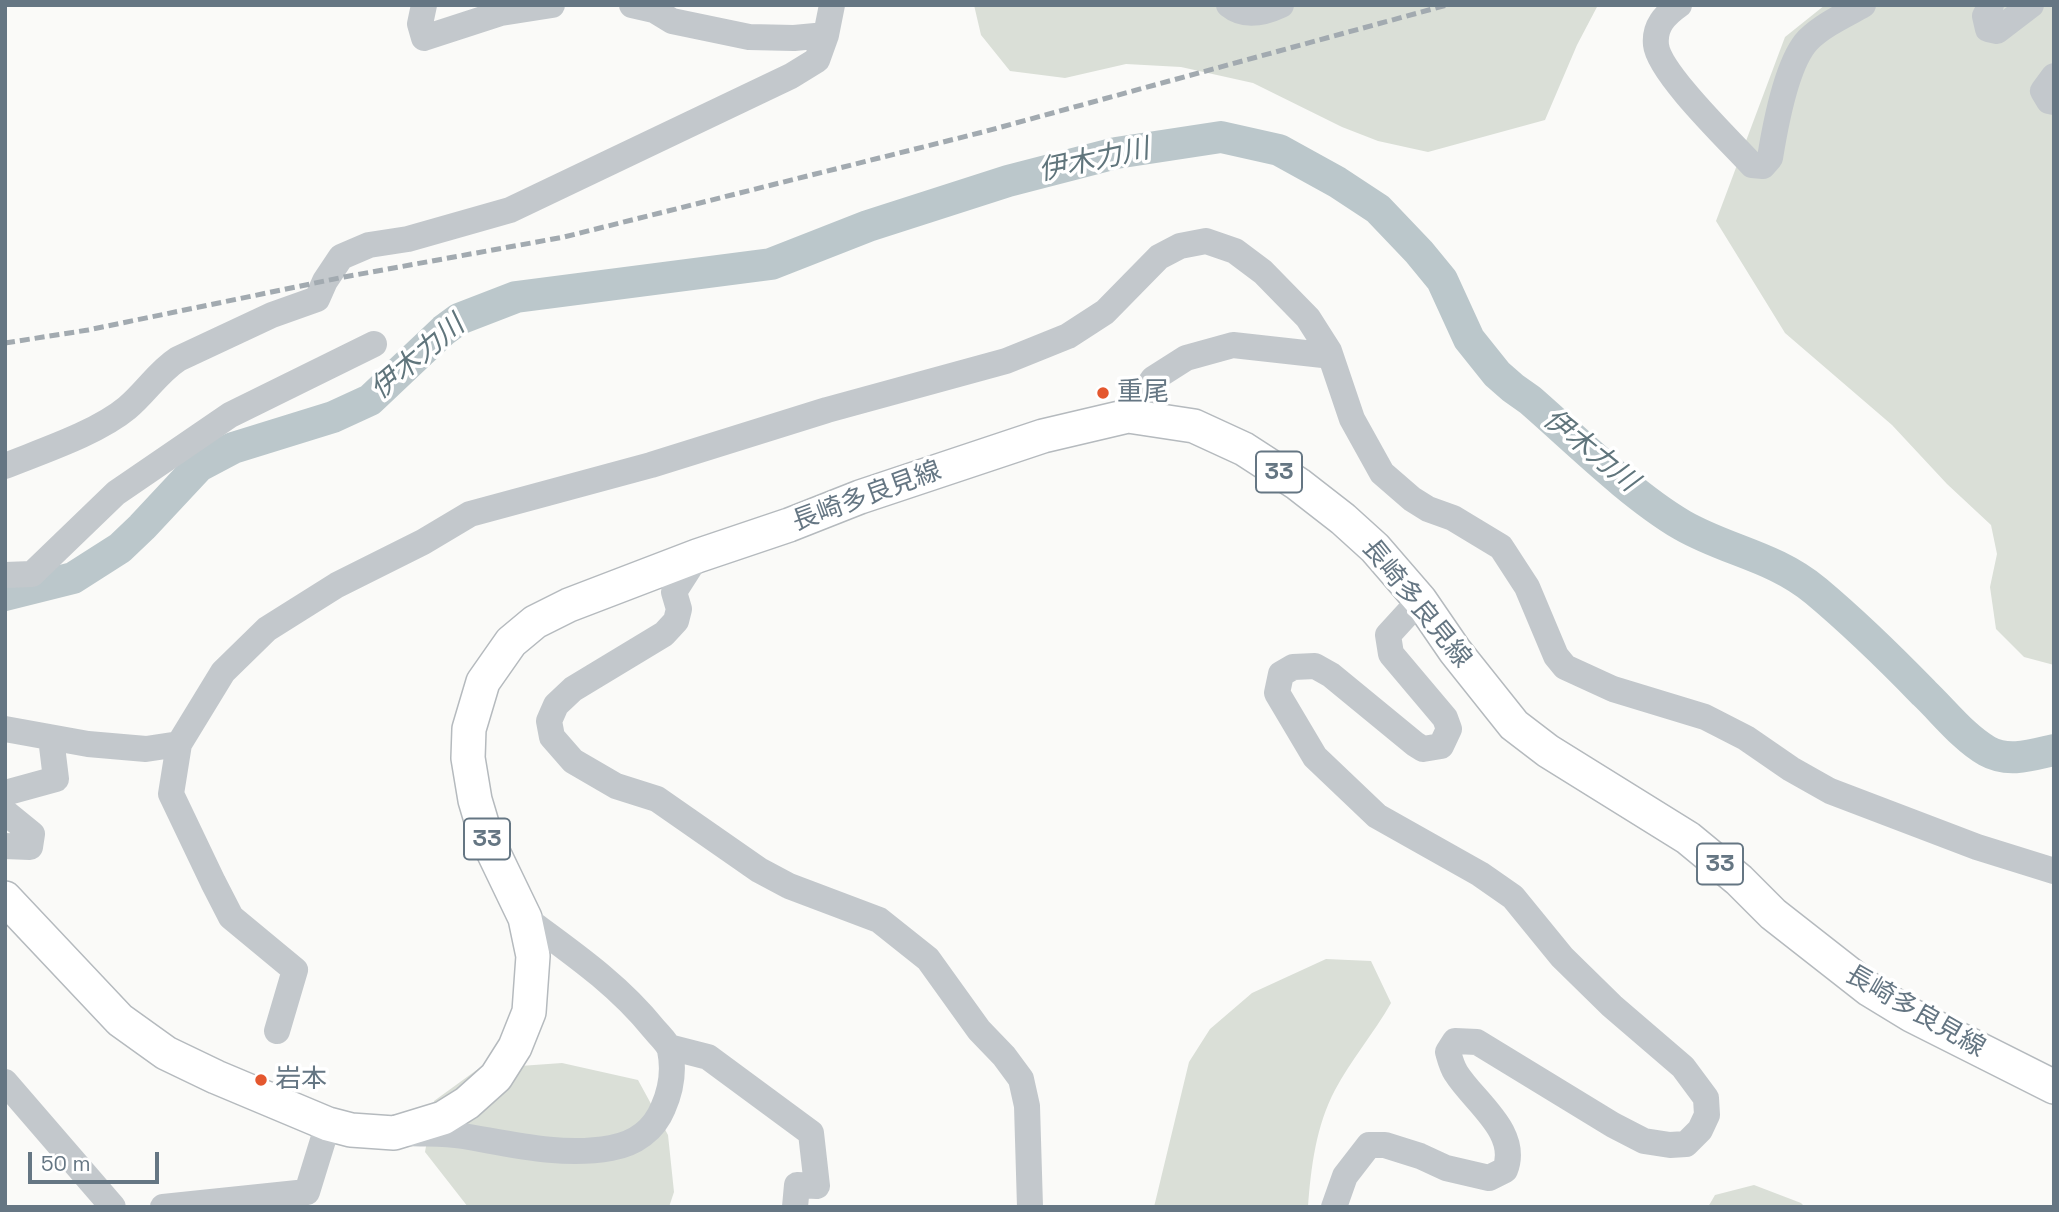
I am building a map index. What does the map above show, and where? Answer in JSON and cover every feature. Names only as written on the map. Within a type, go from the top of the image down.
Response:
[{"type":"main road","name":"長崎多良見線","points":[[5,898],[120,1020],[157,1046],[216,1077],[328,1124],[351,1130],[394,1133],[443,1118],[467,1103],[496,1077],[515,1047],[528,1012],[532,984],[533,956],[525,918],[486,836],[475,800],[468,758],[469,729],[483,682],[511,642],[535,622],[569,605],[697,556],[789,525],[860,497],[1043,436],[1128,416],[1194,426],[1244,449],[1298,484],[1375,548],[1420,600],[1455,650],[1514,724],[1548,751],[1688,838],[1739,880],[1773,915],[1870,990],[1911,1015],[2054,1087]]},
{"type":"street","points":[[424,5],[420,24],[424,38],[501,13],[552,5]]},
{"type":"street","points":[[632,5],[654,10],[672,21],[749,37],[794,38],[826,35]]},
{"type":"street","points":[[5,466],[106,422],[128,407],[165,368],[178,359],[272,315],[317,299],[341,257],[369,245],[408,239],[510,209],[791,76],[817,60],[826,35],[832,5]]},
{"type":"street","points":[[1229,5],[1235,10],[1255,14],[1282,5]]},
{"type":"street","points":[[1679,5],[1663,16],[1658,30],[1656,45],[1661,60],[1674,79],[1752,165],[1763,166],[1770,158],[1790,75],[1798,54],[1809,39],[1863,5]]},
{"type":"street","points":[[1991,5],[1985,16],[1988,29],[1997,32],[2031,5]]},
{"type":"street","points":[[2054,76],[2043,91],[2049,101],[2054,102]]},
{"type":"street","points":[[277,1031],[295,970],[231,917],[171,794],[179,744],[223,672],[267,629],[337,584],[424,542],[470,514],[651,465],[827,410],[1006,361],[1068,336],[1105,312],[1159,257],[1180,246],[1206,241],[1236,251],[1263,272],[1308,318],[1329,351],[1352,419],[1382,473],[1428,509],[1453,518],[1501,547],[1527,587],[1556,656],[1565,667],[1612,689],[1705,717],[1746,738],[1791,769],[1830,791],[1977,847],[2054,871]]},
{"type":"street","points":[[5,575],[32,574],[116,493],[230,415],[374,344]]},
{"type":"street","points":[[1128,416],[1153,379],[1186,358],[1233,345],[1323,355],[1329,351]]},
{"type":"street","points":[[697,556],[674,592],[679,609],[676,621],[663,634],[573,689],[555,705],[550,721],[552,737],[573,761],[616,786],[657,799],[759,870],[789,886],[879,920],[928,959],[979,1030],[1021,1079],[1027,1106],[1030,1207]]},
{"type":"street","points":[[1334,1207],[1345,1177],[1369,1145],[1385,1145],[1446,1168],[1489,1178],[1505,1170],[1510,1158],[1504,1135],[1455,1072],[1448,1052],[1455,1041],[1477,1042],[1644,1141],[1670,1145],[1686,1144],[1700,1129],[1707,1115],[1706,1098],[1683,1068],[1612,1006],[1563,957],[1513,897],[1480,874],[1377,816],[1315,757],[1277,693],[1281,674],[1293,667],[1315,666],[1331,675],[1415,744],[1423,749],[1441,746],[1449,729],[1445,718],[1391,654],[1388,635],[1420,600]]},
{"type":"street","points":[[5,729],[88,744],[146,749],[179,744]]},
{"type":"street","points":[[5,793],[56,779],[51,738]]},
{"type":"street","points":[[5,812],[32,834],[30,847],[5,846]]},
{"type":"street","points":[[525,918],[605,977],[669,1047],[708,1057],[811,1133],[817,1186],[797,1185],[794,1207]]},
{"type":"street","points":[[394,1133],[461,1136],[508,1146],[584,1151],[614,1148],[635,1140],[657,1122],[667,1099],[672,1073],[669,1047]]},
{"type":"street","points":[[5,1082],[113,1207]]},
{"type":"street","points":[[163,1207],[307,1192],[328,1124]]},
{"type":"shaded area","points":[[974,5],[1598,5],[1577,45],[1545,120],[1428,152],[1378,141],[1342,127],[1253,83],[1181,67],[1126,64],[1065,78],[1010,71],[981,35]]},
{"type":"shaded area","points":[[1825,5],[2054,5],[2054,665],[2024,657],[1996,629],[1990,587],[1997,554],[1991,525],[1947,484],[1892,425],[1785,333],[1716,221],[1785,37]]},
{"type":"shaded area","points":[[1326,959],[1371,961],[1391,1003],[1348,1068],[1323,1118],[1308,1207],[1154,1207],[1189,1062],[1210,1029],[1252,993]]},
{"type":"shaded area","points":[[562,1063],[638,1080],[668,1135],[674,1192],[669,1207],[468,1207],[425,1152],[434,1101],[478,1069]]},
{"type":"shaded area","points":[[1754,1185],[1805,1207],[1708,1207],[1715,1195]]},
{"type":"waterway","name":"伊木力川","points":[[5,595],[73,578],[120,548],[199,466],[233,448],[333,417],[370,400],[459,319],[516,297],[771,264],[868,226],[1008,181],[1116,153],[1221,137],[1279,150],[1337,182],[1378,209],[1442,280],[1469,339],[1497,374],[1663,513],[1699,534],[1784,570],[1816,591],[1871,640],[1978,745],[2003,757],[2029,756],[2054,750]]},
{"type":"railway","points":[[5,343],[88,330],[344,277],[564,237],[983,132],[1447,5]]},
{"type":"place","name":"重尾","points":[[1103,393]]},
{"type":"place","name":"岩本","points":[[261,1080]]}]
